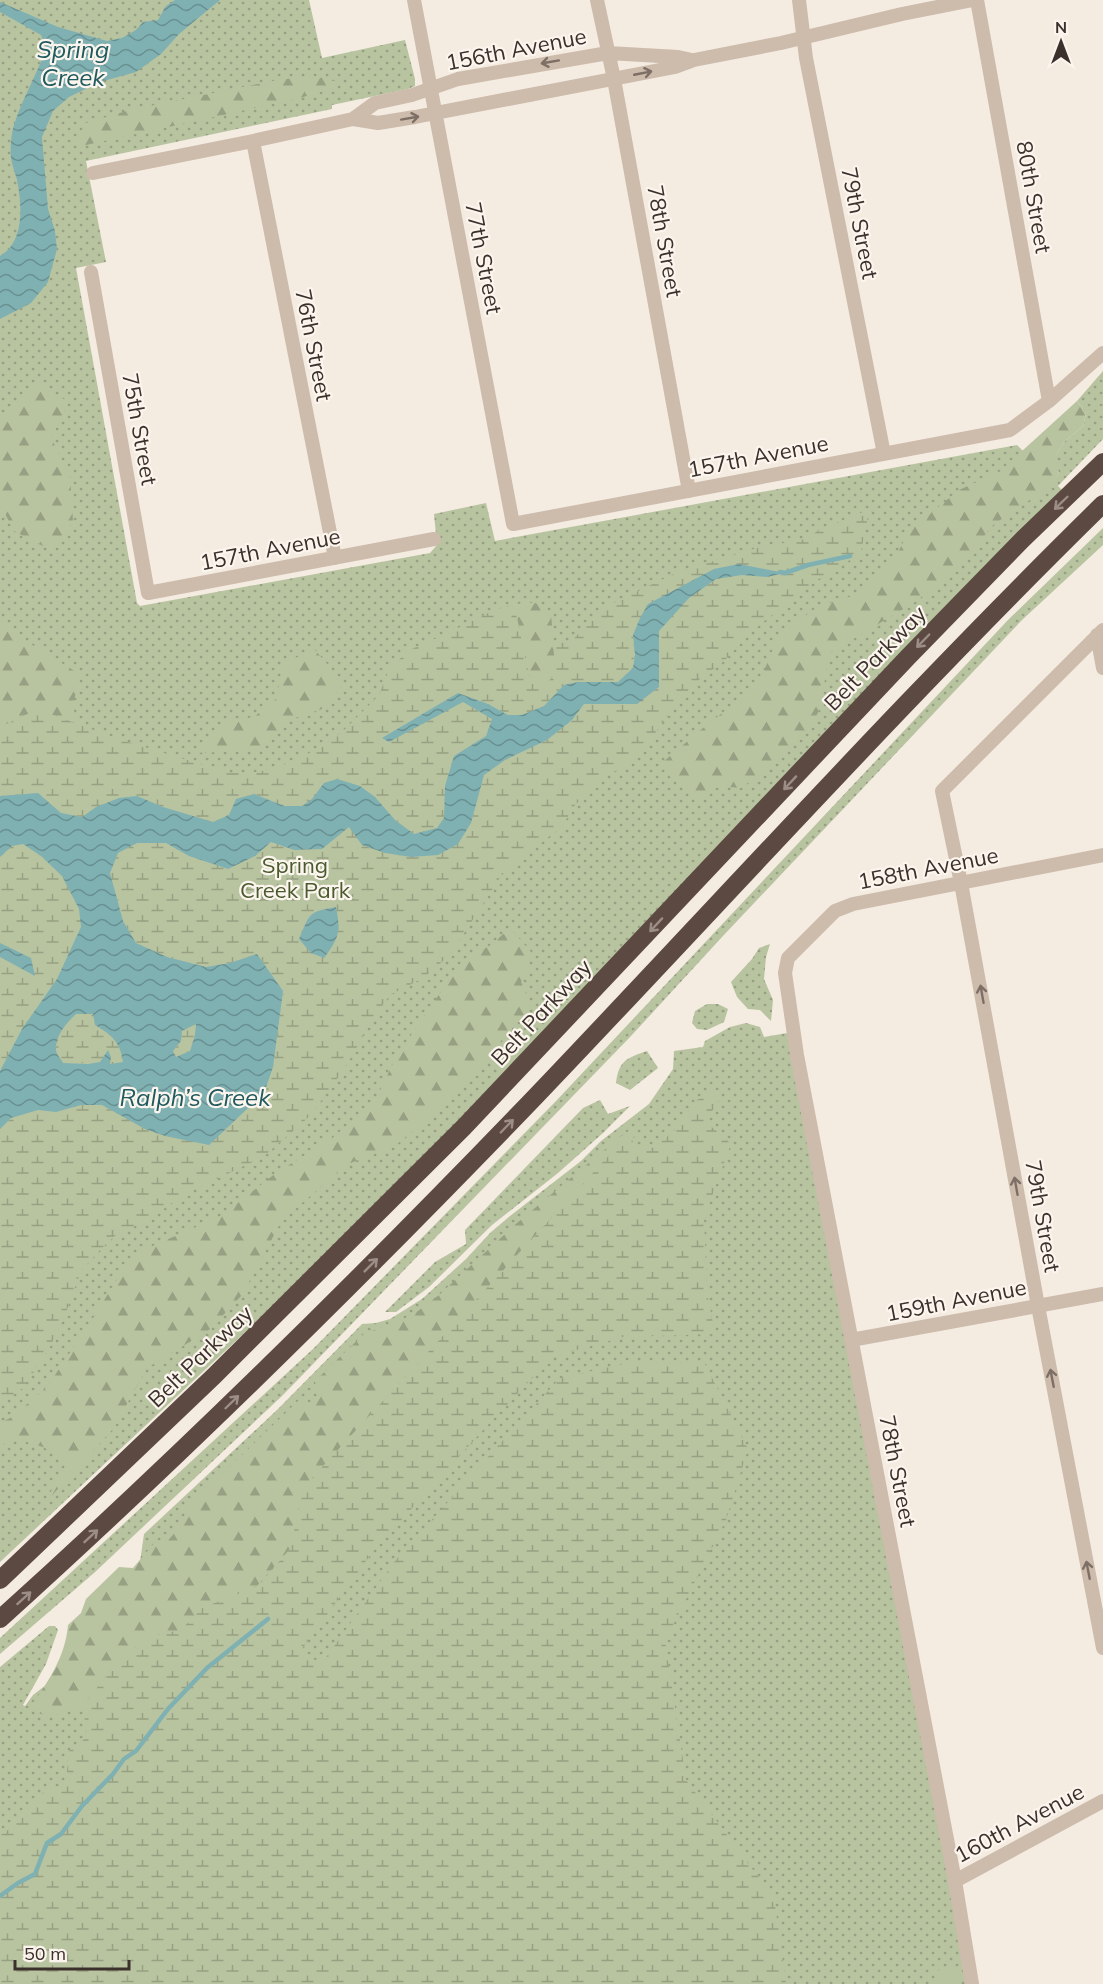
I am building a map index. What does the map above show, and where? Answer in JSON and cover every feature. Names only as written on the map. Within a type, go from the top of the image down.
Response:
[{"type":"highway","name":"Belt Parkway","points":[[0,1580],[223,1368],[447,1144],[908,657],[1023,539],[1103,462]]},
{"type":"highway","points":[[0,1619],[192,1441],[389,1247],[546,1086],[928,680],[1103,504]]},
{"type":"street","name":"77th Street","points":[[414,0],[513,524]]},
{"type":"street","name":"78th Street","points":[[597,0],[614,79],[689,490]]},
{"type":"street","name":"79th Street","points":[[799,0],[806,58],[884,454]]},
{"type":"street","name":"156th Avenue","points":[[93,173],[353,119],[378,123],[614,79],[975,0]]},
{"type":"street","name":"80th Street","points":[[975,0],[1049,400]]},
{"type":"street","name":"156th Avenue","points":[[353,119],[375,104],[412,95],[458,78],[608,53],[694,60]]},
{"type":"street","name":"76th Street","points":[[253,141],[334,558]]},
{"type":"street","name":"75th Street","points":[[91,272],[148,593]]},
{"type":"street","points":[[1049,400],[1103,353]]},
{"type":"street","name":"157th Avenue","points":[[513,524],[1010,430],[1049,400]]},
{"type":"street","name":"157th Avenue","points":[[148,593],[434,539]]},
{"type":"street","name":"79th Street","points":[[1100,633],[942,791],[1103,1648]]},
{"type":"street","points":[[1100,633],[1103,668]]},
{"type":"street","name":"158th Avenue","points":[[785,965],[788,958],[835,911],[853,904],[1103,855]]},
{"type":"street","name":"78th Street","points":[[785,965],[797,1055],[955,1881],[972,1984]]},
{"type":"street","name":"159th Avenue","points":[[851,1340],[1103,1294]]},
{"type":"street","name":"160th Avenue","points":[[955,1881],[1103,1802]]},
{"type":"green space","name":"Spring Creek Park","points":[[0,0],[309,0],[322,58],[405,40],[415,79],[415,86],[408,89],[332,105],[332,109],[86,161],[106,262],[76,268],[137,603],[140,606],[430,553],[437,545],[434,514],[486,503],[495,541],[1017,445],[1053,481],[1059,473],[1054,459],[1064,442],[1083,426],[1086,414],[1077,401],[1103,371],[1103,439],[1058,486],[1068,496],[464,1127],[0,1562]]},
{"type":"green space","points":[[314,76],[345,84],[300,98],[86,145],[75,141],[86,123],[130,110],[277,80]]},
{"type":"green space","points":[[37,384],[69,402],[51,438],[70,476],[73,521],[66,533],[49,549],[14,531],[0,504],[0,417]]},
{"type":"green space","points":[[1077,401],[1086,414],[1083,426],[1064,442],[1055,458],[1059,473],[1048,490],[1019,506],[992,526],[960,567],[915,602],[828,654],[819,710],[806,731],[785,753],[741,788],[718,786],[698,801],[670,777],[663,762],[758,686],[779,634],[819,606],[863,593],[893,562],[909,531],[959,490],[999,472]]},
{"type":"green space","points":[[875,507],[868,516],[860,557],[842,563],[800,592],[751,632],[724,661],[696,682],[631,761],[601,780],[575,805],[561,828],[521,857],[501,876],[450,955],[423,978],[390,995],[368,1025],[337,1079],[310,1116],[263,1157],[183,1195],[150,1219],[116,1235],[100,1250],[81,1271],[65,1315],[49,1349],[23,1388],[0,1403],[0,1129],[11,1118],[38,1110],[56,1112],[81,1105],[102,1105],[145,1129],[273,1067],[283,991],[257,954],[230,963],[206,967],[167,957],[136,943],[123,921],[110,873],[118,853],[137,843],[166,843],[189,856],[255,856],[271,842],[294,850],[336,837],[349,827],[362,845],[385,853],[411,857],[471,823],[484,775],[505,760],[547,740],[572,720],[583,704],[637,704],[660,666],[659,631],[699,590],[727,576],[767,577],[739,564],[690,581],[668,595],[633,635],[632,666],[618,682],[578,682],[564,685],[544,706],[522,715],[508,715],[488,704],[457,693],[389,742],[463,702],[492,719],[486,736],[454,756],[444,818],[437,828],[414,834],[395,820],[375,797],[360,786],[324,783],[307,802],[300,806],[276,804],[254,794],[229,815],[213,822],[163,807],[137,796],[119,798],[96,807],[82,817],[61,813],[38,793],[0,796],[0,727],[30,713],[45,712],[118,739],[230,773],[251,773],[277,768],[322,747],[344,730],[379,695],[388,672],[407,651],[494,610],[514,605],[530,679],[543,686],[556,674],[553,645],[572,641],[605,607],[680,571],[760,547],[806,539],[819,530]]},
{"type":"green space","points":[[1103,528],[1103,545],[1022,620],[631,1036],[282,1396],[94,1573],[0,1654],[0,1638],[314,1348],[557,1100],[1008,620]]},
{"type":"green space","points":[[526,602],[541,604],[551,615],[557,674],[543,686],[531,679],[514,605]]},
{"type":"green space","points":[[0,619],[21,638],[81,675],[72,707],[82,727],[45,712],[30,713],[0,727]]},
{"type":"green space","points":[[314,649],[344,683],[325,708],[292,719],[255,751],[191,753],[228,721],[254,717],[276,699],[283,664]]},
{"type":"green space","points":[[23,844],[41,856],[62,876],[79,909],[81,927],[57,979],[22,1029],[0,1071],[0,957],[20,969],[9,947],[0,943],[0,857],[12,846]]},
{"type":"green space","points":[[510,928],[531,952],[528,973],[521,982],[528,998],[525,1013],[455,1095],[396,1145],[348,1164],[282,1220],[242,1295],[209,1330],[147,1368],[113,1429],[44,1504],[68,1461],[43,1447],[11,1437],[0,1447],[0,1423],[12,1417],[47,1387],[132,1255],[221,1216],[276,1173],[331,1139],[374,1103],[396,1057],[460,964],[492,944]]},
{"type":"green space","points":[[770,944],[764,979],[773,1000],[771,1021],[760,1010],[748,1009],[737,997],[731,982],[759,948]]},
{"type":"green space","points":[[707,1004],[718,1004],[728,1009],[724,1022],[707,1030],[697,1029],[692,1023],[695,1011]]},
{"type":"green space","points":[[75,1013],[94,1013],[121,1047],[124,1063],[63,1064],[55,1051],[56,1046],[62,1031]]},
{"type":"green space","points":[[746,1023],[760,1027],[764,1037],[793,1032],[972,1984],[0,1984],[0,1667],[49,1626],[55,1626],[58,1630],[46,1664],[23,1705],[25,1706],[33,1695],[87,1653],[139,1569],[144,1534],[278,1409],[362,1324],[390,1319],[422,1299],[466,1259],[490,1233],[649,1104],[673,1069],[674,1051],[703,1047],[705,1041],[730,1027]]},
{"type":"green space","points":[[196,1024],[190,1051],[177,1057],[173,1051],[181,1041],[182,1031]]},
{"type":"green space","points":[[647,1051],[658,1068],[630,1090],[616,1083],[619,1069],[625,1061]]},
{"type":"green space","points":[[725,1086],[717,1104],[705,1121],[731,1144],[704,1218],[707,1292],[715,1334],[623,1337],[552,1357],[374,1550],[299,1653],[322,1663],[395,1561],[560,1378],[628,1363],[705,1364],[748,1449],[726,1520],[665,1641],[686,1780],[774,1898],[786,1984],[0,1984],[0,1833],[4,1834],[40,1794],[66,1783],[69,1751],[87,1737],[83,1707],[117,1660],[151,1636],[181,1630],[202,1608],[258,1586],[291,1548],[302,1489],[636,1126],[632,1145],[654,1148],[676,1129],[695,1101]]},
{"type":"green space","points":[[600,1100],[608,1114],[630,1106],[558,1173],[492,1225],[429,1287],[396,1312],[385,1312],[435,1262],[466,1244],[465,1230],[583,1108]]},
{"type":"green space","points":[[636,1126],[302,1489],[291,1548],[257,1586],[202,1608],[181,1630],[151,1636],[117,1660],[83,1707],[47,1717],[29,1708],[60,1658],[68,1625],[81,1613],[86,1599],[119,1567],[133,1568],[155,1542],[167,1542],[181,1525],[188,1507],[302,1397],[312,1405],[318,1400],[315,1381],[367,1331],[396,1323],[418,1311],[439,1295],[517,1223]]},
{"type":"green space","points":[[958,1967],[961,1984],[936,1984],[934,1971]]},
{"type":"water","name":"Spring Creek","points":[[175,0],[220,0],[179,34],[161,54],[136,72],[100,82],[69,97],[53,111],[42,137],[48,209],[55,231],[57,249],[48,282],[31,303],[0,319],[0,256],[14,242],[20,222],[19,190],[11,158],[12,133],[46,48],[41,35],[0,12],[0,2],[58,27],[107,41],[122,38],[136,30],[143,22],[158,20],[166,6]]},
{"type":"water","name":"Ralph’s Creek","points":[[739,564],[785,573],[767,577],[742,575],[716,579],[689,598],[659,631],[659,687],[637,704],[584,704],[572,720],[547,740],[505,760],[484,775],[471,823],[458,844],[438,855],[411,857],[385,853],[362,845],[349,827],[322,849],[294,850],[271,842],[255,856],[228,869],[189,856],[166,843],[137,843],[118,853],[110,873],[123,921],[136,943],[167,957],[206,967],[230,963],[257,954],[283,991],[273,1067],[264,1093],[209,1145],[165,1136],[145,1129],[102,1105],[81,1105],[56,1112],[38,1110],[11,1118],[0,1129],[0,1071],[22,1029],[57,979],[81,927],[79,909],[62,876],[41,856],[23,844],[12,846],[0,857],[0,796],[38,793],[61,813],[82,817],[96,807],[119,798],[137,796],[163,807],[213,822],[229,815],[236,799],[254,794],[284,806],[302,806],[312,799],[324,783],[337,779],[360,786],[375,797],[395,820],[414,834],[437,828],[444,818],[445,786],[454,756],[486,736],[492,719],[463,702],[389,742],[382,738],[458,693],[488,704],[508,715],[522,715],[544,706],[564,685],[578,682],[618,682],[633,668],[635,655],[633,635],[648,604],[714,569]],"holes":[[[76,1014],[93,1014],[95,1025],[118,1044],[123,1062],[110,1064],[111,1057],[108,1050],[100,1062],[63,1063],[56,1052],[57,1040],[65,1025]],[[196,1024],[190,1051],[176,1057],[173,1051],[181,1041],[182,1031]]]},
{"type":"water","points":[[336,907],[338,934],[324,958],[311,953],[299,939],[305,924],[314,913]]},
{"type":"water","points":[[0,943],[31,958],[35,976],[0,957]]},
{"type":"waterway","name":"Ralph’s Creek","points":[[780,572],[785,573],[808,565],[850,556]]},
{"type":"waterway","points":[[0,1896],[35,1874],[47,1843],[61,1834],[82,1806],[124,1759],[136,1751],[168,1709],[207,1668],[268,1619]]}]
